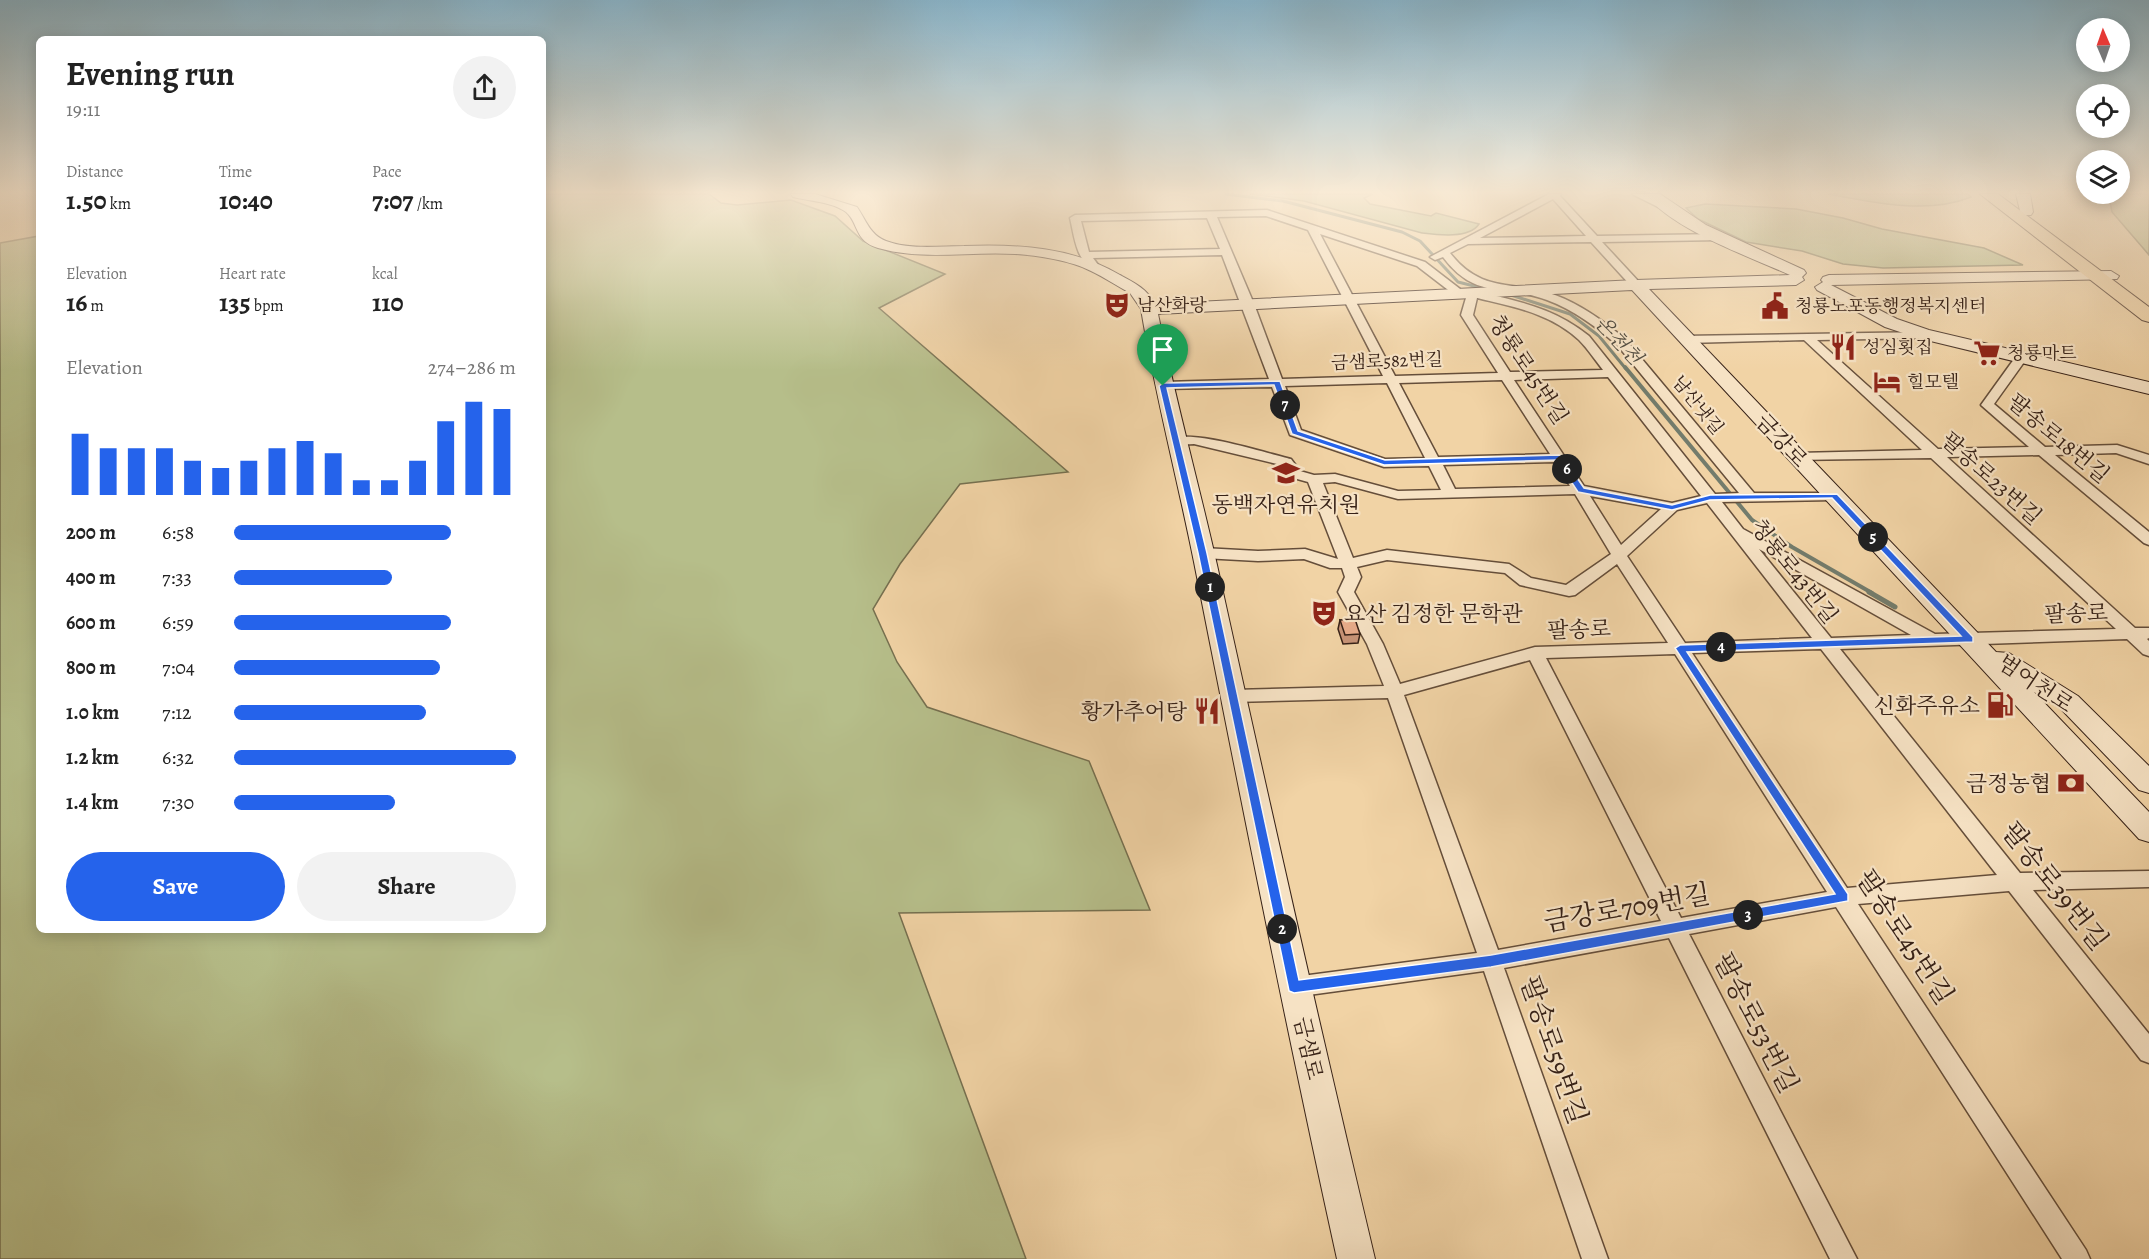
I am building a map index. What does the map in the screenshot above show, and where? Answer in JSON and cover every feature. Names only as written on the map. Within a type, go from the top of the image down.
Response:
[{"type":"main road","points":[[1037,253],[1089,260],[1136,290],[1143,297],[1149,309],[1797,277],[1816,274],[1826,284],[1891,323],[1924,334],[2149,388]]},
{"type":"main road","points":[[1750,253],[1797,277]]},
{"type":"main road","points":[[2071,253],[2149,305]]},
{"type":"main road","points":[[2076,253],[2149,316]]},
{"type":"main road","points":[[1826,284],[2104,276]]},
{"type":"main road","name":"금강로","points":[[1636,285],[2149,831]]},
{"type":"main road","name":"금샘로","points":[[1149,309],[1163,386],[1203,553],[1294,987],[1356,1259]]},
{"type":"main road","name":"범어천로","points":[[1969,639],[2069,702],[2149,783]]},
{"type":"street","points":[[1087,253],[1089,260],[1214,253]]},
{"type":"street","points":[[1227,253],[1295,432],[1384,463],[1559,458]]},
{"type":"street","points":[[1325,253],[1450,493]]},
{"type":"street","points":[[1386,253],[1420,264],[1466,293]]},
{"type":"street","points":[[1420,264],[1442,253]]},
{"type":"street","name":"남산냇길","points":[[1445,253],[1457,269],[1469,279],[1552,297],[1578,309],[1602,325],[1622,343],[1747,497]]},
{"type":"street","points":[[1607,253],[1636,285]]},
{"type":"street","name":"청룡로43번길","points":[[1466,293],[1526,304],[1559,319],[1585,339],[1715,498],[1736,529],[1826,644]]},
{"type":"street","name":"청룡로45번길","points":[[1466,293],[1467,315],[1680,648]]},
{"type":"street","points":[[1687,339],[1924,334]]},
{"type":"street","name":"팔송로23번길","points":[[1806,336],[2149,650]]},
{"type":"street","name":"팔송로18번길","points":[[2021,358],[1987,405],[2149,540]]},
{"type":"street","name":"금샘로582번길","points":[[1163,386],[1612,373]]},
{"type":"street","points":[[1176,441],[1194,440],[1286,462],[1295,474],[1314,479],[1335,478],[1398,495],[1581,490],[1672,507],[1715,498],[1834,496]]},
{"type":"street","points":[[1798,457],[2117,449],[2149,460]]},
{"type":"street","points":[[1314,479],[1347,564]]},
{"type":"street","points":[[1203,553],[1258,556],[1305,554],[1330,563],[1347,564],[1387,555],[1416,557],[1509,569],[1526,582],[1569,591],[1619,555],[1672,507]]},
{"type":"street","points":[[1736,529],[1932,641]]},
{"type":"street","name":"팔송로59번길","points":[[1347,564],[1353,577],[1346,592],[1375,644],[1394,692],[1491,961],[1594,1259]]},
{"type":"street","name":"팔송로","points":[[1233,696],[1394,692],[1535,653],[2149,633]]},
{"type":"street","name":"팔송로39번길","points":[[1826,644],[2149,1052]]},
{"type":"street","name":"팔송로45번길","points":[[1680,648],[2078,1259]]},
{"type":"street","name":"팔송로53번길","points":[[1535,653],[1844,1259]]},
{"type":"street","name":"금강로709번길","points":[[1294,987],[1491,961],[1844,897],[2015,882],[2149,879]]},
{"type":"green space","points":[[0,253],[36,253],[36,933],[546,933],[546,253],[892,253],[945,274],[879,308],[1068,472],[960,484],[900,564],[873,609],[897,662],[927,707],[1089,761],[1150,910],[899,913],[1026,1259],[0,1259]]},
{"type":"green space","points":[[1808,253],[1995,253],[2023,265],[1883,268],[1843,264]]},
{"type":"building","points":[[1355,619],[1360,634],[1345,635],[1340,620]]},
{"type":"waterway","name":"온천천","points":[[1431,253],[1458,282],[1486,289]]},
{"type":"waterway","name":"온천천","points":[[1511,295],[1570,314],[1599,336],[1626,369]]},
{"type":"waterway","name":"온천천","points":[[1625,367],[1752,520],[1792,547],[1872,593]]},
{"type":"waterway","name":"온천천","points":[[1869,592],[1895,607]]},
{"type":"place","name":"남산화랑","points":[[1117,305]]},
{"type":"place","name":"청룡노포동행정복지센터","points":[[1775,306]]},
{"type":"place","name":"성심횟집","points":[[1843,347]]},
{"type":"place","name":"청룡마트","points":[[1987,353]]},
{"type":"place","name":"힐모텔","points":[[1887,382]]},
{"type":"place","name":"동백자연유치원","points":[[1286,473]]},
{"type":"place","name":"요산 김정한 문학관","points":[[1324,613]]},
{"type":"place","name":"신화주유소","points":[[2000,705]]},
{"type":"place","name":"황가추어탕","points":[[1207,711]]},
{"type":"place","name":"금정농협","points":[[2071,783]]},
{"type":"route","points":[[1277,382],[1295,432],[1384,463],[1559,458],[1581,490],[1672,507],[1710,498],[1834,496],[1969,639],[1680,648],[1844,897],[1491,961],[1294,987],[1203,553],[1163,386],[1277,382]]}]
